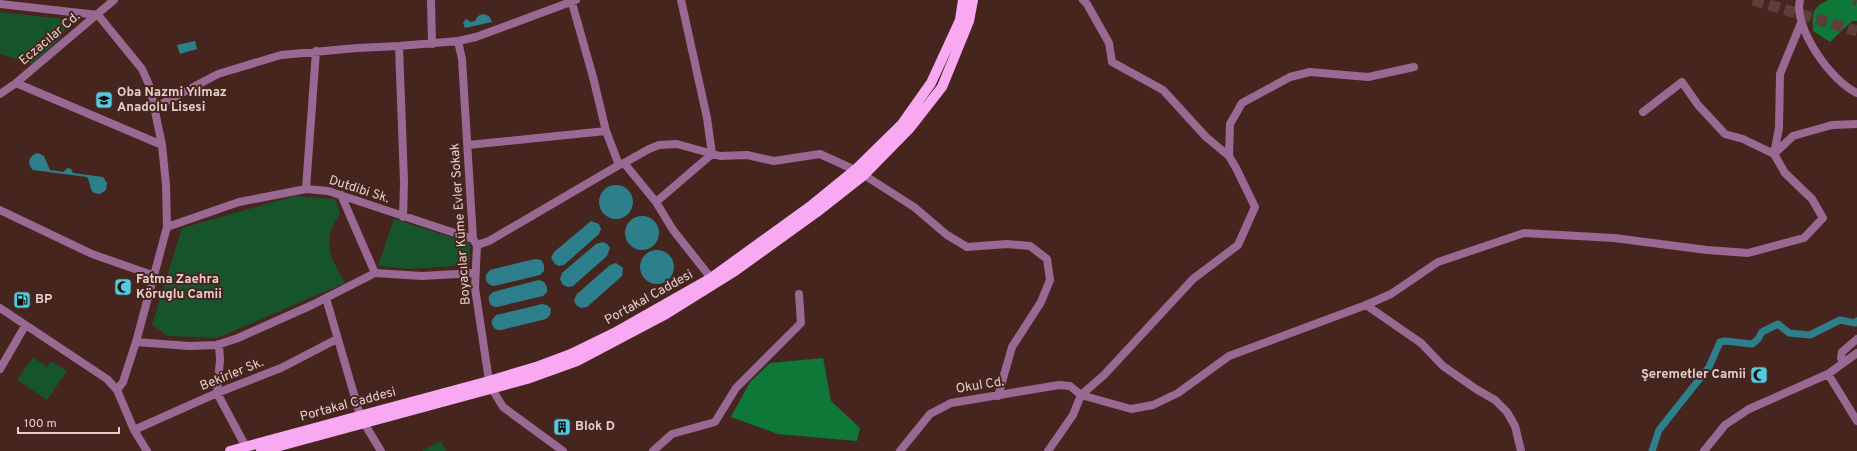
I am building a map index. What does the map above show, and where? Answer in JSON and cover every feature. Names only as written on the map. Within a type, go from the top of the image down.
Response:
[{"type":"main road","name":"Portakal Caddesi","points":[[491,385],[571,354],[650,313],[711,278],[859,172],[902,124],[931,83],[960,20],[963,0]]},
{"type":"main road","name":"Portakal Caddesi","points":[[230,451],[362,419],[491,385],[527,379],[577,361],[666,314],[736,272],[817,212],[859,172],[910,128],[942,88],[969,21],[973,0]]},
{"type":"main road","name":"Portakal Caddesi","points":[[260,451],[362,419]]},
{"type":"street","name":"Eczacılar Cd.","points":[[0,94],[16,83],[114,0]]},
{"type":"street","points":[[431,0],[432,44]]},
{"type":"street","points":[[681,0],[707,118],[712,154]]},
{"type":"street","points":[[1048,451],[1073,415],[1081,395],[1104,375],[1193,280],[1238,245],[1255,207],[1229,156],[1206,137],[1163,90],[1112,62],[1108,42],[1087,4],[1083,0]]},
{"type":"street","points":[[1800,0],[1801,22],[1815,50],[1832,73],[1852,91],[1857,93]]},
{"type":"street","points":[[154,108],[218,74],[281,55],[316,51],[458,41],[476,37],[574,2],[606,131],[622,164],[656,202],[673,230],[711,278]]},
{"type":"street","points":[[0,4],[98,15],[142,69],[150,87],[162,145],[167,227],[136,342],[123,382],[117,390]]},
{"type":"street","points":[[1774,154],[1779,128],[1780,74],[1801,22]]},
{"type":"street","name":"Boyacılar Küme Evler Sokak","points":[[458,41],[462,59],[475,242],[475,288],[491,385]]},
{"type":"street","points":[[399,46],[404,182],[403,217]]},
{"type":"street","points":[[306,189],[316,51]]},
{"type":"street","points":[[1229,156],[1230,124],[1242,104],[1290,77],[1310,72],[1368,76],[1414,67]]},
{"type":"street","points":[[1643,112],[1682,82],[1698,105],[1725,134],[1743,139],[1774,154]]},
{"type":"street","points":[[16,83],[162,145]]},
{"type":"street","points":[[1774,154],[1793,136],[1832,125],[1857,124]]},
{"type":"street","points":[[468,145],[606,131]]},
{"type":"street","points":[[475,242],[489,241],[622,164],[659,145],[677,144],[720,156],[747,155],[774,161],[820,154],[859,172],[914,208],[947,235],[967,247],[1007,244],[1030,246],[1047,259],[1050,280],[1041,302],[1012,347],[998,396]]},
{"type":"street","points":[[656,202],[712,154]]},
{"type":"street","name":"Okul Cd.","points":[[900,451],[930,414],[951,403],[1058,385],[1070,386],[1081,395],[1131,409],[1152,405],[1178,393],[1228,356],[1366,305],[1390,294],[1438,262],[1524,233],[1614,238],[1707,250],[1748,253],[1804,238],[1823,218],[1812,199],[1785,173],[1774,154]]},
{"type":"street","name":"Dutdibi Sk.","points":[[167,227],[239,202],[306,189],[328,191],[341,195],[475,242]]},
{"type":"street","points":[[341,195],[375,273]]},
{"type":"street","points":[[0,210],[92,254],[155,276]]},
{"type":"street","points":[[136,342],[189,346],[219,344],[238,338],[326,298],[375,273],[422,276],[475,273]]},
{"type":"street","points":[[653,451],[672,434],[715,422],[736,388],[801,323],[799,294]]},
{"type":"street","points":[[326,298],[362,419],[380,451]]},
{"type":"street","points":[[1366,305],[1421,343],[1443,366],[1495,400],[1507,412],[1515,426],[1521,451]]},
{"type":"street","points":[[0,308],[107,379],[117,390],[134,430],[147,451]]},
{"type":"street","points":[[0,369],[25,326]]},
{"type":"street","name":"Bekirler Sk.","points":[[134,430],[217,392],[280,368],[337,339]]},
{"type":"street","points":[[1843,363],[1841,358],[1842,352],[1857,339]]},
{"type":"street","points":[[219,344],[220,360],[217,392],[246,447]]},
{"type":"street","points":[[1704,451],[1725,425],[1750,409],[1828,374],[1857,353]]},
{"type":"street","points":[[1828,374],[1857,421]]},
{"type":"street","points":[[491,385],[503,407],[563,451]]},
{"type":"green space","points":[[1829,0],[1857,0],[1857,21],[1852,21],[1830,42],[1813,31],[1813,16],[1816,8],[1823,2]]},
{"type":"green space","points":[[0,12],[64,19],[67,25],[61,38],[32,64],[0,54]]},
{"type":"green space","points":[[295,196],[335,199],[340,213],[334,223],[329,240],[335,265],[345,283],[217,338],[168,336],[152,325],[182,228]]},
{"type":"green space","points":[[394,219],[470,243],[469,265],[409,269],[378,266]]},
{"type":"green space","points":[[33,357],[47,367],[51,361],[67,371],[47,400],[17,380]]},
{"type":"green space","points":[[823,358],[831,401],[860,428],[857,441],[778,434],[731,417],[750,382],[770,363]]},
{"type":"green space","points":[[441,441],[446,451],[422,451]]},
{"type":"water","points":[[483,14],[489,16],[492,22],[465,28],[463,23],[466,19],[471,22],[475,21],[478,16]]},
{"type":"water","points":[[195,41],[197,49],[180,54],[177,45]]},
{"type":"water","points":[[38,153],[44,156],[50,170],[63,172],[68,168],[71,169],[73,173],[103,177],[107,183],[106,190],[100,194],[96,194],[92,191],[87,177],[33,170],[29,162],[32,156]]},
{"type":"water","points":[[613,185],[619,185],[623,186],[630,192],[633,202],[632,209],[626,216],[619,219],[613,219],[609,218],[602,212],[599,205],[599,199],[600,195],[606,188]]},
{"type":"water","points":[[639,216],[645,216],[649,217],[656,223],[659,233],[658,240],[652,247],[645,250],[639,250],[635,249],[628,243],[625,236],[625,230],[626,226],[632,219]]},
{"type":"water","points":[[591,221],[599,224],[601,229],[599,234],[564,265],[559,266],[555,264],[551,258],[554,252]]},
{"type":"water","points":[[603,242],[610,248],[607,256],[573,286],[568,287],[563,285],[560,279],[562,273],[596,244]]},
{"type":"water","points":[[654,250],[660,250],[664,251],[671,257],[674,267],[673,274],[667,281],[660,284],[654,284],[650,283],[643,277],[640,270],[640,264],[641,260],[647,253]]},
{"type":"water","points":[[535,259],[541,260],[544,265],[544,271],[540,275],[494,286],[487,282],[486,275],[490,270]]},
{"type":"water","points":[[616,263],[623,268],[622,276],[587,307],[581,308],[576,305],[574,300],[577,294],[610,265]]},
{"type":"water","points":[[539,280],[544,282],[547,287],[547,292],[543,296],[497,307],[490,304],[489,296],[493,292]]},
{"type":"water","points":[[542,304],[547,305],[551,309],[550,315],[546,319],[501,330],[495,329],[493,326],[492,320],[496,315]]},
{"type":"waterway","points":[[1652,451],[1659,430],[1709,367],[1720,342],[1725,341],[1752,344],[1758,339],[1762,332],[1778,324],[1789,333],[1810,335],[1840,320],[1855,323],[1857,321]]},
{"type":"tunnel","points":[[1753,0],[1857,31]]},
{"type":"place","name":"Oba Nazmi Yılmaz Anadolu Lisesi","points":[[104,100]]},
{"type":"place","name":"Fatma Zaehra Köruglu Camii","points":[[123,287]]},
{"type":"place","name":"BP","points":[[22,300]]},
{"type":"place","name":"Şeremetler Camii","points":[[1759,375]]},
{"type":"place","name":"Blok D","points":[[562,427]]}]
